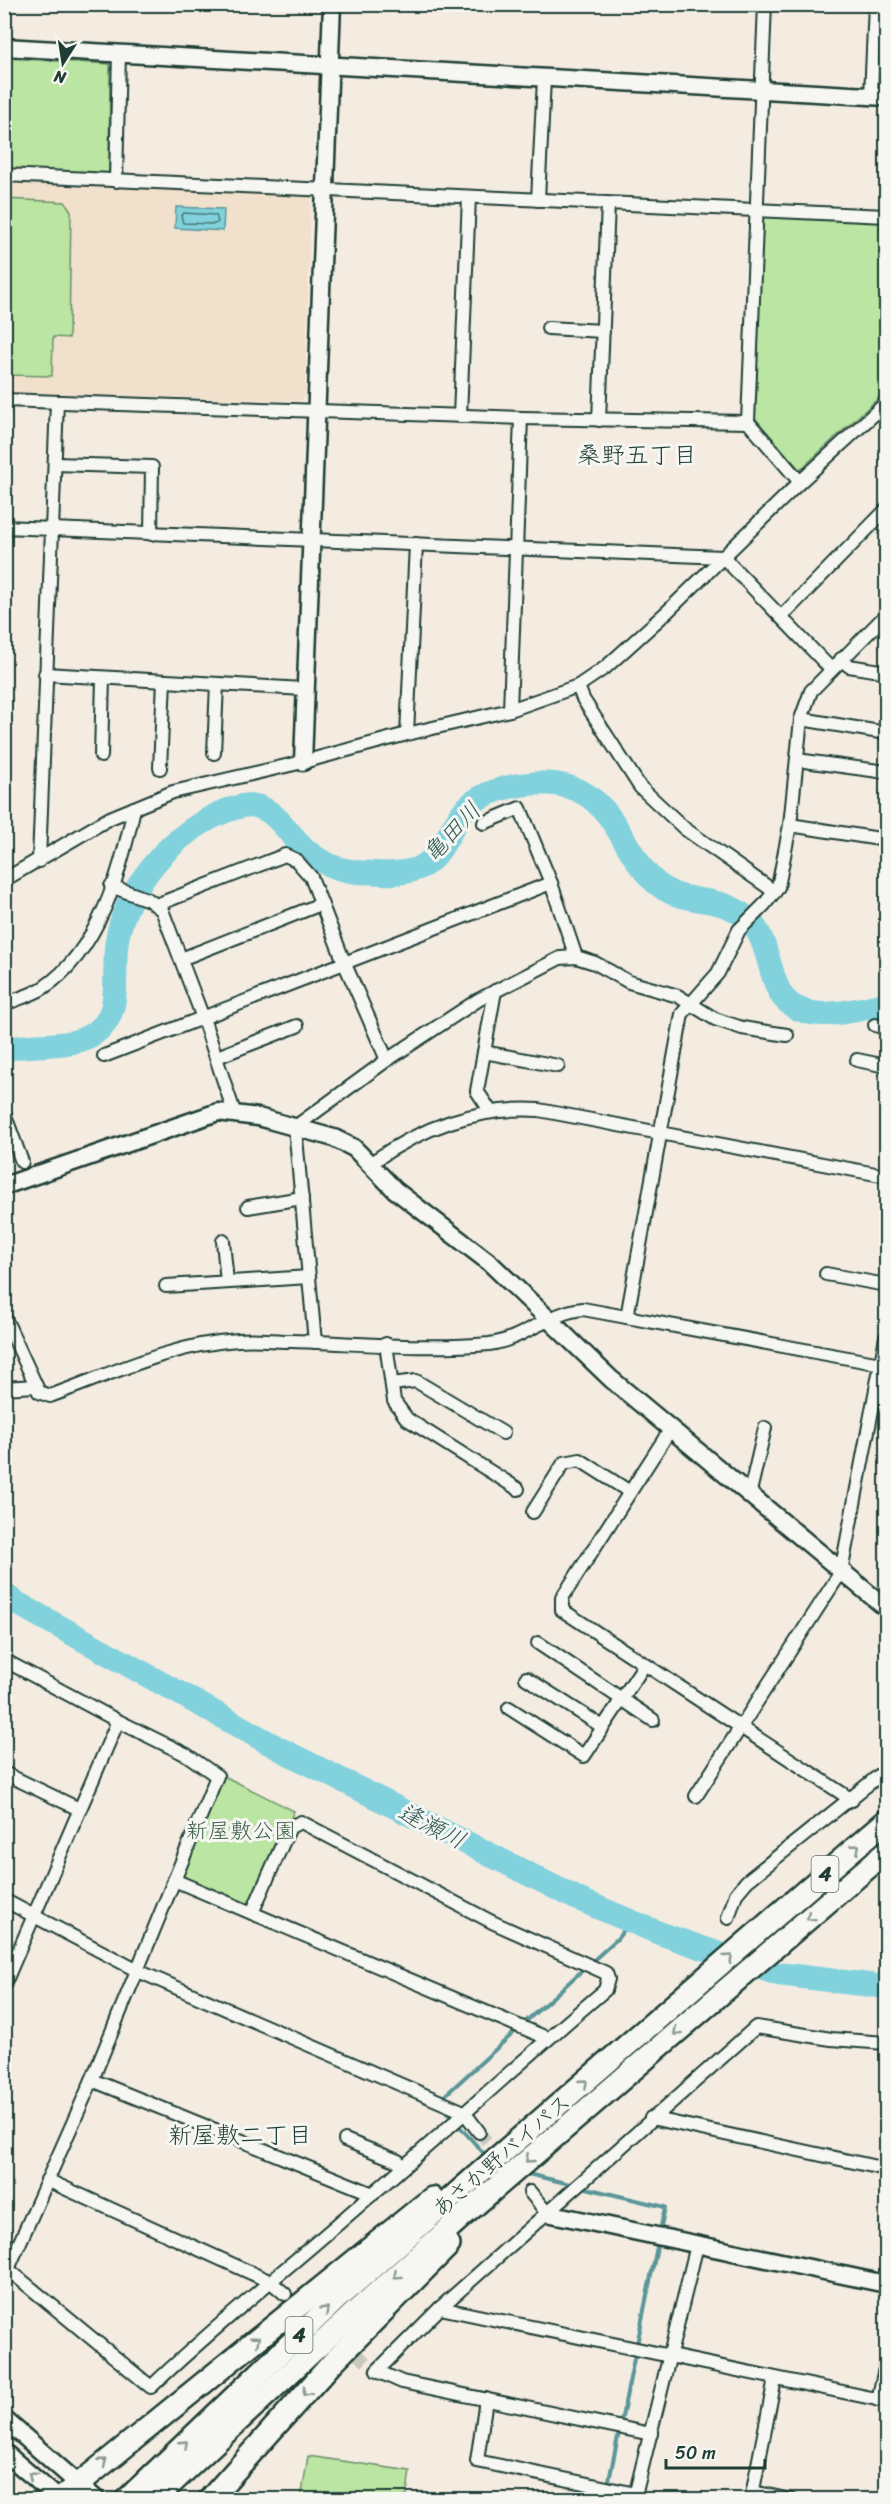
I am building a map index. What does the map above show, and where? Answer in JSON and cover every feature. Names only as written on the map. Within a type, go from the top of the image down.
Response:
[{"type":"highway","name":"あさか野バイパス","points":[[126,2499],[337,2299],[886,1821]]},
{"type":"highway","name":"あさか野バイパス","points":[[154,2499],[357,2310],[886,1852]]},
{"type":"highway","points":[[59,2499],[434,2196],[476,2176]]},
{"type":"highway","points":[[209,2499],[333,2362],[474,2221],[504,2181]]},
{"type":"street","points":[[303,762],[332,4]]},
{"type":"street","points":[[765,4],[748,422],[800,482]]},
{"type":"street","points":[[4,47],[761,92],[879,96],[875,4]]},
{"type":"street","points":[[116,181],[119,54]]},
{"type":"street","points":[[538,200],[544,79]]},
{"type":"street","points":[[4,175],[886,216]]},
{"type":"street","points":[[460,416],[469,197]]},
{"type":"street","points":[[599,420],[608,204]]},
{"type":"street","points":[[548,328],[603,331]]},
{"type":"street","points":[[4,400],[521,418],[748,422]]},
{"type":"street","points":[[39,861],[57,402]]},
{"type":"street","points":[[4,880],[110,818],[173,792],[510,710],[578,686],[606,668],[886,403]]},
{"type":"street","points":[[510,710],[521,418]]},
{"type":"street","points":[[55,464],[152,467],[151,534]]},
{"type":"street","points":[[781,617],[886,510]]},
{"type":"street","points":[[4,527],[723,557],[831,669]]},
{"type":"street","points":[[407,734],[416,544]]},
{"type":"street","points":[[627,1317],[682,1014],[689,1003],[718,974],[739,930],[776,892],[790,825],[801,719],[811,691],[886,615]]},
{"type":"street","points":[[842,659],[849,666],[886,672]]},
{"type":"street","points":[[45,674],[304,689]]},
{"type":"street","points":[[101,756],[103,678]]},
{"type":"street","points":[[160,768],[164,681]]},
{"type":"street","points":[[214,753],[217,684]]},
{"type":"street","points":[[578,686],[583,699],[640,787],[685,829],[776,892]]},
{"type":"street","points":[[801,719],[886,733]]},
{"type":"street","points":[[797,760],[886,772]]},
{"type":"street","points":[[4,1004],[42,988],[78,957],[95,932],[134,808]]},
{"type":"street","points":[[484,823],[520,808],[551,883],[576,957]]},
{"type":"street","points":[[790,825],[886,840]]},
{"type":"street","points":[[152,902],[285,855],[296,860],[311,877],[344,962],[387,1060]]},
{"type":"street","points":[[104,1056],[551,883]]},
{"type":"street","points":[[111,886],[152,902],[162,910],[203,1018],[234,1112]]},
{"type":"street","points":[[181,958],[321,904]]},
{"type":"street","points":[[295,1127],[387,1060],[495,991],[548,963],[576,957],[595,963],[639,986],[678,996],[715,1019],[742,1028],[788,1035]]},
{"type":"street","points":[[491,1112],[477,1091],[495,991]]},
{"type":"street","points":[[216,1057],[297,1026]]},
{"type":"street","points":[[484,1052],[558,1066]]},
{"type":"street","points":[[857,1060],[886,1066]]},
{"type":"street","points":[[371,1163],[402,1140],[475,1114],[514,1108],[539,1110],[886,1176]]},
{"type":"street","points":[[4,1185],[218,1112],[234,1112],[334,1138],[354,1148],[395,1190],[490,1263],[670,1430],[886,1608]]},
{"type":"street","points":[[4,1113],[22,1161]]},
{"type":"street","points":[[295,1127],[315,1342]]},
{"type":"street","points":[[248,1207],[302,1198]]},
{"type":"street","points":[[223,1241],[227,1282]]},
{"type":"street","points":[[826,1274],[886,1285]]},
{"type":"street","points":[[166,1286],[309,1277]]},
{"type":"street","points":[[4,1316],[35,1386],[39,1392],[50,1396],[168,1353],[210,1343],[239,1340],[386,1344],[497,1343],[521,1335],[568,1312],[583,1309],[884,1364]]},
{"type":"street","points":[[696,1796],[840,1572],[884,1364],[886,1337]]},
{"type":"street","points":[[386,1344],[394,1401],[407,1419],[518,1489]]},
{"type":"street","points":[[392,1384],[416,1381],[503,1433]]},
{"type":"street","points":[[4,1388],[35,1386]]},
{"type":"street","points":[[749,1496],[765,1428]]},
{"type":"street","points":[[670,1430],[562,1598],[562,1610],[852,1800]]},
{"type":"street","points":[[533,1512],[564,1463],[572,1461],[580,1460],[630,1492]]},
{"type":"street","points":[[538,1643],[653,1720]]},
{"type":"street","points":[[4,1660],[187,1755],[217,1776],[92,2080],[6,2267],[151,2387],[189,2351],[403,2168],[464,2112],[485,2097],[547,2038],[605,1989],[608,1979],[606,1973],[443,1898],[306,1824],[294,1823],[290,1827],[252,1913]]},
{"type":"street","points":[[508,1708],[584,1756],[645,1664]]},
{"type":"street","points":[[526,1678],[603,1727]]},
{"type":"street","points":[[4,1984],[118,1721]]},
{"type":"street","points":[[728,1918],[736,1894],[747,1881],[852,1800],[886,1770]]},
{"type":"street","points":[[4,1773],[79,1809]]},
{"type":"street","points":[[174,1880],[547,2038]]},
{"type":"street","points":[[4,1900],[138,1971],[464,2112],[479,2133]]},
{"type":"street","points":[[651,2434],[391,2379],[377,2372],[440,2308],[756,2027],[831,2039],[886,2043]]},
{"type":"street","points":[[92,2080],[373,2194]]},
{"type":"street","points":[[651,2118],[886,2169]]},
{"type":"street","points":[[345,2140],[398,2162],[403,2168]]},
{"type":"street","points":[[47,2180],[271,2282],[285,2294]]},
{"type":"street","points":[[530,2192],[547,2213],[886,2284]]},
{"type":"street","points":[[486,2399],[477,2460],[635,2497],[697,2245]]},
{"type":"street","points":[[440,2308],[882,2400],[886,2364]]},
{"type":"street","points":[[775,2379],[752,2496],[790,2499]]},
{"type":"street","points":[[4,2419],[97,2499]]},
{"type":"street","points":[[4,2452],[59,2499]]},
{"type":"shaded area","points":[[5,183],[311,196],[305,396],[300,401],[5,392]]},
{"type":"green space","points":[[4,58],[110,64],[109,174],[5,169]]},
{"type":"green space","points":[[5,199],[65,202],[71,211],[69,338],[53,337],[52,376],[5,375]]},
{"type":"green space","points":[[762,217],[886,222],[886,391],[800,470],[755,418]]},
{"type":"green space","name":"新屋敷公園","points":[[220,1774],[294,1811],[250,1908],[179,1878]]},
{"type":"green space","points":[[308,2456],[410,2471],[406,2499],[301,2499]]},
{"type":"water","points":[[176,207],[224,209],[223,231],[175,228]]},
{"type":"water","points":[[4,1584],[14,1588],[74,1634],[5,1608]]},
{"type":"waterway","name":"亀田川","points":[[4,1050],[68,1043],[91,1035],[102,1027],[112,1008],[117,940],[132,896],[145,875],[179,839],[220,813],[242,806],[253,805],[262,808],[279,820],[308,852],[325,863],[343,870],[357,872],[399,873],[416,869],[430,861],[441,848],[462,813],[483,796],[512,786],[542,783],[569,787],[595,801],[613,822],[644,870],[656,883],[668,891],[728,907],[745,917],[760,935],[780,992],[793,1006],[818,1014],[832,1014],[886,1004]]},
{"type":"waterway","name":"逢瀬川","points":[[4,1596],[280,1749],[578,1899],[659,1933],[778,1974],[886,1987]]},
{"type":"waterway","points":[[523,2024],[617,1939],[631,1921]]},
{"type":"waterway","points":[[441,2099],[518,2029]]},
{"type":"waterway","points":[[441,2106],[488,2158]]},
{"type":"waterway","points":[[524,2173],[665,2207],[660,2231]]},
{"type":"waterway","points":[[605,2500],[658,2242]]},
{"type":"tunnel","points":[[479,2132],[530,2192]]},
{"type":"tunnel","points":[[343,2343],[377,2371]]},
{"type":"district","name":"桑野五丁目","points":[[637,455]]},
{"type":"district","name":"新屋敷二丁目","points":[[240,2135]]}]
